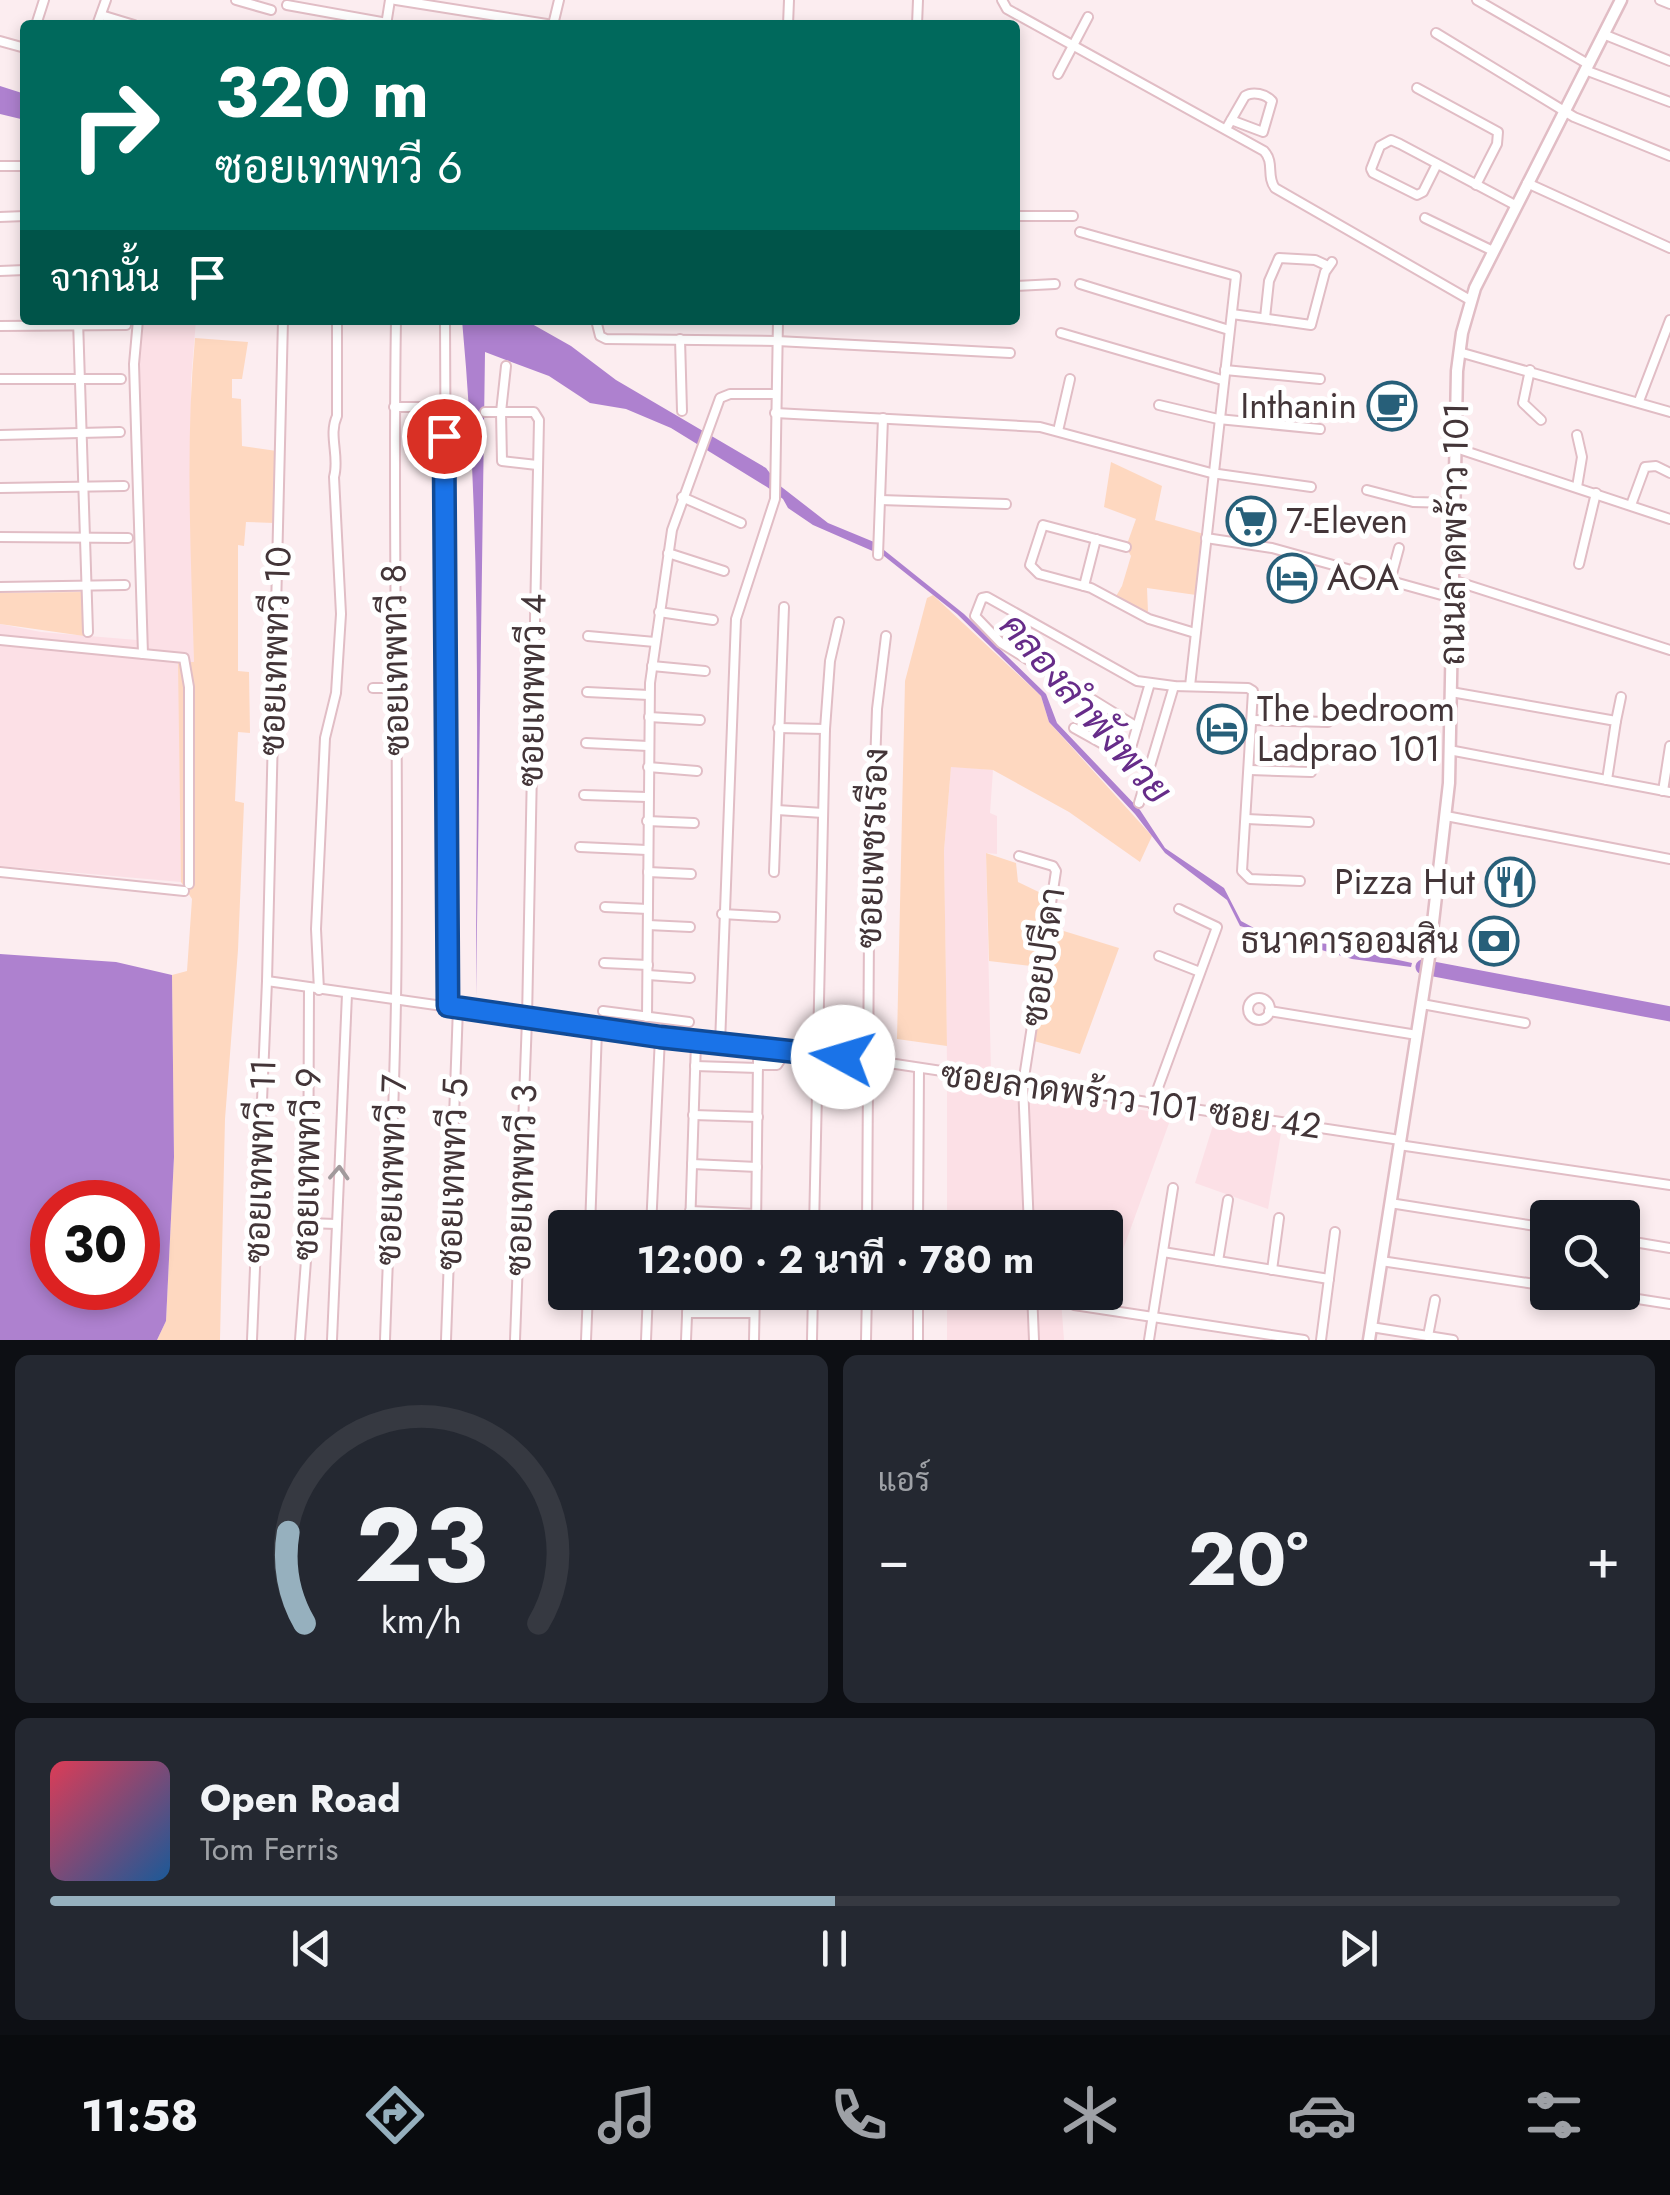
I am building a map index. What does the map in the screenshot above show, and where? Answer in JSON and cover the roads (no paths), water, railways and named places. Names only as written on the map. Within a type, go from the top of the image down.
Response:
[{"type":"street","points":[[99,20],[106,0]]},
{"type":"street","points":[[236,0],[271,10]]},
{"type":"street","points":[[393,0],[521,20]]},
{"type":"street","points":[[1002,0],[1008,9],[1264,151],[1272,162],[1270,178],[1275,188],[1470,300]]},
{"type":"street","points":[[1477,0],[1586,67],[1670,102]]},
{"type":"street","name":"ถนนลาดพร้าว 101","points":[[1368,1340],[1426,978],[1446,816],[1459,352],[1470,300],[1621,0]]},
{"type":"street","points":[[1660,0],[1670,4]]},
{"type":"street","points":[[287,6],[364,20]]},
{"type":"street","points":[[101,15],[118,20]]},
{"type":"street","points":[[1058,74],[1088,17]]},
{"type":"street","points":[[1436,33],[1564,111],[1670,156]]},
{"type":"street","points":[[1603,34],[1670,61]]},
{"type":"street","points":[[1418,88],[1498,132],[1497,144],[1476,185]]},
{"type":"street","points":[[1226,129],[1231,120],[1247,94],[1272,100],[1262,132],[1231,120]]},
{"type":"street","points":[[1437,164],[1423,192],[1417,195],[1370,169],[1380,146],[1391,140],[1516,205]]},
{"type":"street","points":[[1526,184],[1670,248]]},
{"type":"street","points":[[1020,216],[1072,216]]},
{"type":"street","points":[[1426,218],[1493,251]]},
{"type":"street","points":[[1080,232],[1234,275],[1236,282],[1190,686]]},
{"type":"street","points":[[1232,314],[1314,324],[1330,264],[1279,258],[1269,281],[1265,318]]},
{"type":"street","points":[[1020,286],[1055,284]]},
{"type":"street","points":[[1080,284],[1228,330]]},
{"type":"street","points":[[1639,401],[1670,320]]},
{"type":"street","points":[[78,325],[88,632]]},
{"type":"street","points":[[138,325],[135,382],[142,654]]},
{"type":"street","name":"ซอยเทพทวี 10","points":[[267,981],[282,325]]},
{"type":"street","name":"ซอยเทพทวี 9","points":[[300,1340],[326,738],[336,692],[341,614],[333,424],[337,416],[337,325]]},
{"type":"street","name":"ซอยเทพทวี 8","points":[[396,325],[396,1000]]},
{"type":"street","name":"ซอยเทพทวี 5","points":[[445,325],[453,1007],[446,1340]]},
{"type":"street","points":[[597,325],[600,336],[606,339],[777,341],[1010,354]]},
{"type":"street","points":[[720,1044],[736,620],[775,495],[778,325]]},
{"type":"street","points":[[1061,332],[1224,375],[1320,379]]},
{"type":"street","points":[[680,338],[682,411]]},
{"type":"street","points":[[1459,352],[1670,412]]},
{"type":"street","points":[[1658,352],[1670,356]]},
{"type":"street","points":[[506,366],[501,412],[502,462],[537,465]]},
{"type":"street","points":[[1530,370],[1523,403],[1541,420]]},
{"type":"street","points":[[0,379],[121,380]]},
{"type":"street","points":[[1058,431],[1070,379]]},
{"type":"street","points":[[648,1017],[649,717],[668,554],[684,493],[716,406],[727,394],[776,394]]},
{"type":"street","points":[[1159,405],[1218,419],[1320,429]]},
{"type":"street","points":[[394,407],[444,407]]},
{"type":"street","name":"ซอยเทพทวี 4","points":[[485,412],[538,415],[527,1019]]},
{"type":"street","points":[[775,412],[1058,431],[1212,473],[1311,487]]},
{"type":"street","points":[[878,555],[883,418]]},
{"type":"street","points":[[0,435],[120,432]]},
{"type":"street","points":[[1577,435],[1582,457],[1577,487]]},
{"type":"street","points":[[1456,448],[1670,520]]},
{"type":"street","points":[[1630,505],[1645,467],[1656,466],[1670,473]]},
{"type":"street","points":[[0,488],[124,486]]},
{"type":"street","points":[[1367,490],[1413,502],[1454,503]]},
{"type":"street","points":[[684,493],[741,523]]},
{"type":"street","points":[[1578,564],[1596,494]]},
{"type":"street","points":[[880,500],[1006,504]]},
{"type":"street","points":[[1126,547],[1043,525],[1030,565],[1039,574],[1084,586],[1149,619],[1196,632]]},
{"type":"street","points":[[0,537],[128,538]]},
{"type":"street","points":[[1206,538],[1272,548],[1452,598]]},
{"type":"street","points":[[1084,586],[1096,539]]},
{"type":"street","points":[[1390,581],[1399,548]]},
{"type":"street","points":[[668,554],[724,571]]},
{"type":"street","points":[[1452,580],[1670,650]]},
{"type":"street","points":[[0,587],[125,585]]},
{"type":"street","points":[[1138,727],[1001,643],[975,616],[982,598],[987,596],[1137,681],[1248,688],[1254,696],[1242,871],[1246,876],[1300,881]]},
{"type":"street","points":[[774,872],[784,607]]},
{"type":"street","points":[[659,612],[713,620]]},
{"type":"street","points":[[814,1210],[824,729],[830,661],[839,622]]},
{"type":"street","points":[[588,636],[655,642]]},
{"type":"street","name":"ซอยเพชรเรือง","points":[[868,1210],[868,934],[877,708],[886,636]]},
{"type":"street","points":[[0,640],[180,656],[187,663],[187,887],[0,872]]},
{"type":"street","points":[[652,666],[705,671]]},
{"type":"street","points":[[1074,728],[1128,758],[1150,684]]},
{"type":"street","points":[[1139,803],[1174,686]]},
{"type":"street","points":[[374,688],[397,688]]},
{"type":"street","points":[[587,692],[650,696]]},
{"type":"street","points":[[1451,692],[1616,721]]},
{"type":"street","points":[[1607,780],[1621,698]]},
{"type":"street","points":[[649,717],[700,720]]},
{"type":"street","points":[[1253,720],[1328,722]]},
{"type":"street","points":[[778,728],[824,729]]},
{"type":"street","points":[[586,744],[648,746]]},
{"type":"street","points":[[1450,750],[1666,791],[1670,746]]},
{"type":"street","points":[[648,767],[697,771]]},
{"type":"street","points":[[1250,770],[1311,772]]},
{"type":"street","points":[[584,795],[647,797]]},
{"type":"street","points":[[777,810],[822,813]]},
{"type":"street","points":[[1446,816],[1670,859]]},
{"type":"street","points":[[1246,818],[1310,822]]},
{"type":"street","points":[[647,820],[694,823]]},
{"type":"street","points":[[580,847],[647,850]]},
{"type":"street","name":"ซอยปรีดา","points":[[1019,856],[1052,866],[1056,871],[1023,1084]]},
{"type":"street","points":[[648,872],[691,874]]},
{"type":"street","points":[[605,907],[648,909]]},
{"type":"street","points":[[1152,1104],[1216,926],[1179,909]]},
{"type":"street","points":[[722,914],[775,917]]},
{"type":"street","points":[[648,925],[690,928]]},
{"type":"street","points":[[1159,956],[1200,972]]},
{"type":"street","points":[[604,963],[690,978]]},
{"type":"street","name":"ซอยลาดพร้าว 101 ซอย 42","points":[[267,981],[696,1042],[869,1060],[1670,1184]]},
{"type":"street","name":"ซอยเทพทวี 11","points":[[252,1340],[267,981]]},
{"type":"street","points":[[332,1340],[347,994]]},
{"type":"street","name":"ซอยเทพทวี 7","points":[[385,1340],[396,1000]]},
{"type":"street","points":[[1422,1004],[1525,1023]]},
{"type":"street","points":[[1269,1010],[1417,1036]]},
{"type":"street","points":[[603,1011],[689,1022]]},
{"type":"street","name":"ซอยเทพทวี 3","points":[[515,1340],[527,1019]]},
{"type":"street","points":[[591,1210],[597,1029]]},
{"type":"street","points":[[652,1210],[660,1037]]},
{"type":"street","points":[[690,1210],[696,1042]]},
{"type":"street","points":[[756,1210],[758,1067],[760,1056],[773,1056],[779,1050]]},
{"type":"street","points":[[695,1066],[758,1067]]},
{"type":"street","points":[[918,1068],[918,1210]]},
{"type":"street","points":[[1023,1084],[1029,1210]]},
{"type":"street","points":[[693,1115],[758,1118]]},
{"type":"street","points":[[692,1164],[757,1167]]},
{"type":"street","points":[[1150,1340],[1172,1188]]},
{"type":"street","points":[[1218,1261],[1228,1200]]},
{"type":"street","points":[[1390,1203],[1530,1225]]},
{"type":"street","points":[[1272,1270],[1278,1218]]},
{"type":"street","points":[[307,1223],[336,1224]]},
{"type":"street","points":[[1321,1340],[1335,1232]]},
{"type":"street","points":[[1640,1243],[1670,1248]]},
{"type":"street","points":[[1163,1252],[1329,1280]]},
{"type":"street","points":[[1381,1260],[1530,1283]]},
{"type":"street","points":[[1640,1299],[1670,1304]]},
{"type":"street","points":[[1428,1336],[1435,1300]]},
{"type":"street","points":[[586,1340],[587,1310]]},
{"type":"street","points":[[646,1340],[647,1310]]},
{"type":"street","points":[[686,1340],[687,1310]]},
{"type":"street","points":[[812,1340],[813,1310]]},
{"type":"street","points":[[866,1340],[867,1310]]},
{"type":"street","points":[[918,1310],[918,1340]]},
{"type":"street","points":[[1033,1310],[1034,1340]]},
{"type":"street","points":[[1110,1310],[1300,1340]]},
{"type":"street","points":[[687,1313],[754,1313],[754,1340]]},
{"type":"street","points":[[1371,1326],[1453,1340]]},
{"type":"waterway","name":"คลองลำพังพวย","points":[[1423,967],[1670,1014]]},
{"type":"place","name":"Inthanin","points":[[1392,406]]},
{"type":"place","name":"7-Eleven","points":[[1251,521]]},
{"type":"place","name":"AOA","points":[[1292,578]]},
{"type":"place","name":"The bedroom Ladprao 101","points":[[1222,729]]},
{"type":"place","name":"Pizza Hut","points":[[1510,882]]},
{"type":"place","name":"ธนาคารออมสิน","points":[[1494,941]]}]
